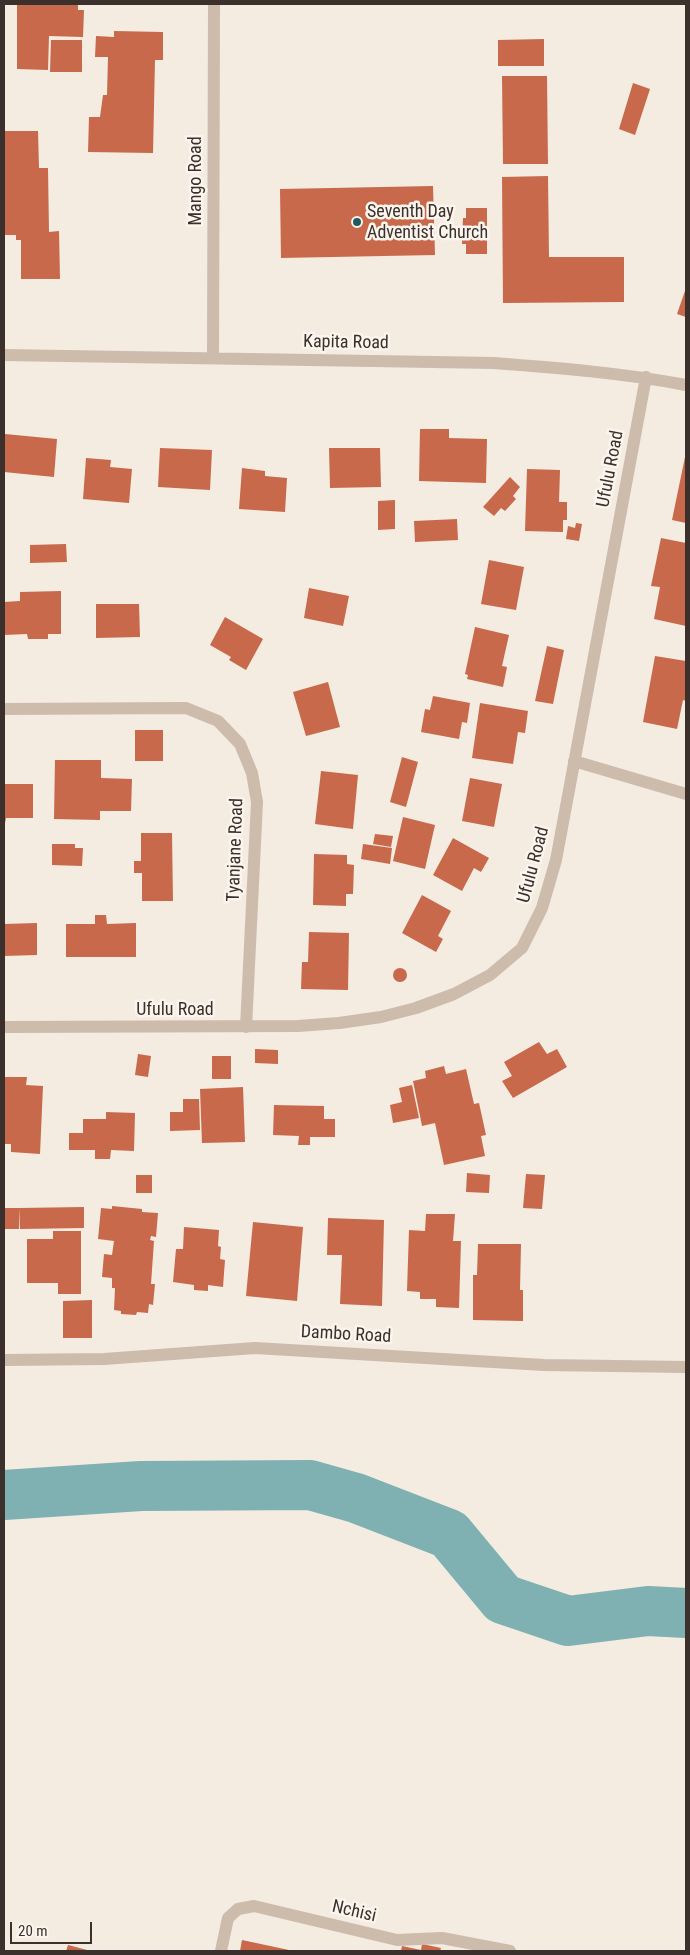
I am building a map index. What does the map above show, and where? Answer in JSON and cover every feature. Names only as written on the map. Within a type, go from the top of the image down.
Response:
[{"type":"street","name":"Mango Road","points":[[212,358],[214,4]]},
{"type":"street","name":"Kapita Road","points":[[4,355],[494,363],[646,377],[686,385]]},
{"type":"street","name":"Ufulu Road","points":[[4,1027],[246,1027],[339,1023],[381,1017],[416,1008],[454,994],[490,976],[522,948],[542,908],[556,860],[646,377]]},
{"type":"street","name":"Tyanjane Road","points":[[4,709],[186,708],[218,721],[240,744],[252,773],[257,802],[246,1027]]},
{"type":"street","points":[[574,761],[686,794]]},
{"type":"street","name":"Dambo Road","points":[[4,1360],[104,1359],[256,1348],[544,1365],[686,1367]]},
{"type":"street","name":"Nchisi","points":[[221,1951],[228,1918],[238,1909],[254,1906],[398,1940],[442,1938],[510,1951]]},
{"type":"building","points":[[17,4],[78,4],[78,10],[84,10],[83,37],[49,36],[48,70],[17,69]]},
{"type":"building","points":[[114,31],[163,32],[163,60],[155,60],[153,153],[88,152],[89,117],[100,117],[103,95],[107,95],[108,57],[95,57],[96,36],[114,37]]},
{"type":"building","points":[[544,39],[544,66],[498,66],[498,40]]},
{"type":"building","points":[[51,40],[82,40],[82,72],[50,72]]},
{"type":"building","points":[[502,76],[547,76],[548,164],[503,164]]},
{"type":"building","points":[[633,83],[650,89],[635,135],[619,129]]},
{"type":"building","points":[[4,131],[38,131],[39,168],[48,168],[49,232],[59,231],[60,279],[21,279],[21,240],[16,240],[16,235],[4,235]]},
{"type":"building","points":[[548,176],[549,257],[624,257],[624,302],[503,303],[502,177]]},
{"type":"building","name":"Seventh Day Adventist Church","points":[[433,186],[435,255],[281,258],[280,189]]},
{"type":"building","points":[[466,208],[487,208],[487,254],[466,254],[466,244],[462,244],[463,218],[466,218]]},
{"type":"building","points":[[686,288],[686,317],[677,314]]},
{"type":"building","points":[[420,429],[449,429],[449,438],[487,439],[486,483],[419,481]]},
{"type":"building","points":[[5,434],[57,439],[54,477],[4,472]]},
{"type":"building","points":[[160,448],[212,450],[210,490],[158,487]]},
{"type":"building","points":[[329,448],[380,448],[381,487],[330,488]]},
{"type":"building","points":[[686,457],[686,523],[672,520]]},
{"type":"building","points":[[86,458],[111,460],[110,467],[132,469],[129,503],[83,499]]},
{"type":"building","points":[[242,468],[265,471],[265,476],[287,478],[285,512],[239,509]]},
{"type":"building","points":[[527,469],[560,470],[559,502],[567,502],[567,520],[563,520],[563,532],[525,531]]},
{"type":"building","points":[[510,477],[520,487],[513,496],[516,499],[505,511],[501,508],[494,516],[483,507]]},
{"type":"building","points":[[395,500],[395,529],[378,530],[378,501]]},
{"type":"building","points":[[457,519],[458,540],[415,542],[414,521]]},
{"type":"building","points":[[576,523],[582,524],[579,541],[566,539],[568,526],[575,528]]},
{"type":"building","points":[[661,538],[686,543],[686,626],[654,619],[660,587],[651,586]]},
{"type":"building","points":[[66,544],[67,562],[30,563],[30,545]]},
{"type":"building","points":[[489,560],[524,567],[516,610],[481,604]]},
{"type":"building","points":[[309,588],[349,596],[343,626],[304,618]]},
{"type":"building","points":[[61,591],[61,634],[48,634],[48,639],[28,639],[27,634],[4,635],[4,602],[20,601],[20,592]]},
{"type":"building","points":[[96,604],[139,604],[140,637],[96,638]]},
{"type":"building","points":[[225,617],[263,639],[246,670],[229,660],[231,657],[210,645]]},
{"type":"building","points":[[475,627],[509,635],[502,666],[507,667],[503,687],[467,679],[468,675],[465,674]]},
{"type":"building","points":[[547,646],[564,650],[553,704],[535,701]]},
{"type":"building","points":[[655,656],[686,661],[686,701],[683,700],[677,729],[643,722]]},
{"type":"building","points":[[328,682],[340,727],[306,736],[293,692]]},
{"type":"building","points":[[433,696],[470,703],[467,723],[462,722],[459,739],[421,732],[425,709],[430,710]]},
{"type":"building","points":[[480,703],[528,711],[525,733],[518,732],[513,764],[472,758]]},
{"type":"building","points":[[135,730],[163,730],[163,761],[135,761]]},
{"type":"building","points":[[402,757],[418,762],[406,807],[390,802]]},
{"type":"building","points":[[55,760],[101,760],[101,778],[132,779],[131,811],[100,811],[100,820],[54,819]]},
{"type":"building","points":[[321,771],[358,775],[353,829],[315,824]]},
{"type":"building","points":[[470,778],[502,784],[494,827],[462,821]]},
{"type":"building","points":[[4,784],[33,784],[33,818],[6,818],[4,823]]},
{"type":"building","points":[[403,817],[435,825],[425,869],[393,861]]},
{"type":"building","points":[[141,833],[172,833],[173,901],[142,901],[142,873],[134,873],[134,861],[141,861]]},
{"type":"building","points":[[375,834],[393,836],[391,847],[373,844]]},
{"type":"building","points":[[453,838],[489,858],[481,872],[474,868],[462,891],[433,875]]},
{"type":"building","points":[[52,844],[75,844],[75,848],[83,848],[82,866],[52,865]]},
{"type":"building","points":[[363,844],[392,848],[390,864],[361,859]]},
{"type":"building","points":[[314,854],[347,855],[347,864],[354,865],[353,894],[346,894],[346,906],[313,905]]},
{"type":"building","points":[[422,895],[451,911],[438,936],[443,939],[436,952],[402,933]]},
{"type":"building","points":[[95,915],[106,915],[107,924],[136,923],[136,957],[66,957],[66,924],[95,924]]},
{"type":"building","points":[[37,923],[37,955],[4,956],[4,924]]},
{"type":"building","points":[[309,932],[349,933],[348,990],[301,989],[302,962],[308,962]]},
{"type":"building","points":[[397,968],[403,968],[407,975],[403,982],[397,982],[393,978],[393,972]]},
{"type":"building","points":[[539,1042],[547,1054],[557,1049],[567,1067],[513,1098],[502,1081],[512,1076],[504,1062]]},
{"type":"building","points":[[255,1049],[278,1050],[278,1064],[255,1063]]},
{"type":"building","points":[[138,1054],[151,1056],[148,1077],[135,1075]]},
{"type":"building","points":[[212,1056],[231,1056],[231,1079],[212,1079]]},
{"type":"building","points":[[444,1066],[446,1074],[466,1069],[474,1104],[479,1103],[486,1135],[481,1136],[485,1156],[444,1165],[435,1123],[422,1126],[413,1081],[426,1078],[425,1071]]},
{"type":"building","points":[[4,1077],[27,1077],[26,1085],[43,1086],[40,1154],[11,1152],[11,1144],[4,1144]]},
{"type":"building","points":[[412,1085],[419,1118],[393,1123],[390,1105],[402,1102],[399,1088]]},
{"type":"building","points":[[243,1087],[245,1142],[202,1143],[200,1089]]},
{"type":"building","points":[[183,1099],[199,1099],[200,1130],[170,1131],[170,1112],[183,1112]]},
{"type":"building","points":[[274,1105],[324,1106],[324,1119],[335,1119],[335,1137],[310,1137],[310,1145],[298,1145],[299,1136],[273,1135]]},
{"type":"building","points":[[106,1112],[135,1113],[134,1151],[111,1150],[110,1159],[95,1159],[95,1150],[69,1150],[69,1133],[83,1133],[83,1119],[106,1119]]},
{"type":"building","points":[[467,1173],[490,1175],[489,1193],[466,1192]]},
{"type":"building","points":[[526,1174],[545,1175],[542,1209],[523,1208]]},
{"type":"building","points":[[136,1175],[152,1175],[152,1193],[136,1193]]},
{"type":"building","points":[[112,1206],[142,1209],[142,1212],[158,1213],[156,1237],[151,1236],[150,1240],[154,1241],[151,1284],[155,1284],[153,1305],[149,1304],[148,1313],[137,1312],[136,1315],[121,1314],[121,1311],[114,1310],[115,1288],[112,1288],[112,1278],[102,1277],[104,1254],[112,1255],[114,1241],[98,1239],[101,1208],[112,1209]]},
{"type":"building","points":[[84,1207],[84,1228],[20,1229],[19,1208]]},
{"type":"building","points":[[4,1208],[19,1208],[19,1229],[4,1229]]},
{"type":"building","points":[[426,1214],[455,1214],[453,1241],[461,1241],[459,1308],[436,1307],[436,1299],[420,1299],[420,1292],[407,1291],[409,1230],[425,1231]]},
{"type":"building","points":[[328,1218],[384,1220],[382,1306],[340,1304],[342,1255],[327,1255]]},
{"type":"building","points":[[253,1222],[303,1227],[297,1301],[246,1296]]},
{"type":"building","points":[[184,1227],[219,1230],[218,1246],[221,1247],[220,1259],[225,1260],[223,1287],[208,1285],[208,1291],[194,1290],[194,1285],[173,1282],[176,1249],[183,1249]]},
{"type":"building","points":[[53,1231],[81,1231],[81,1294],[58,1294],[58,1283],[27,1283],[27,1239],[53,1239]]},
{"type":"building","points":[[478,1244],[521,1244],[520,1290],[523,1290],[523,1321],[473,1320],[473,1275],[477,1275]]},
{"type":"building","points":[[92,1300],[92,1338],[63,1338],[63,1301]]},
{"type":"building","points":[[242,1940],[289,1950],[289,1951],[240,1951]]},
{"type":"building","points":[[422,1944],[441,1948],[440,1951],[401,1951],[402,1946],[421,1950]]},
{"type":"building","points":[[68,1945],[91,1951],[66,1951]]},
{"type":"waterway","points":[[4,1495],[141,1486],[310,1485],[356,1498],[449,1534],[503,1599],[568,1621],[648,1611],[686,1613]]},
{"type":"place","name":"Seventh Day Adventist Church","points":[[357,222]]}]
